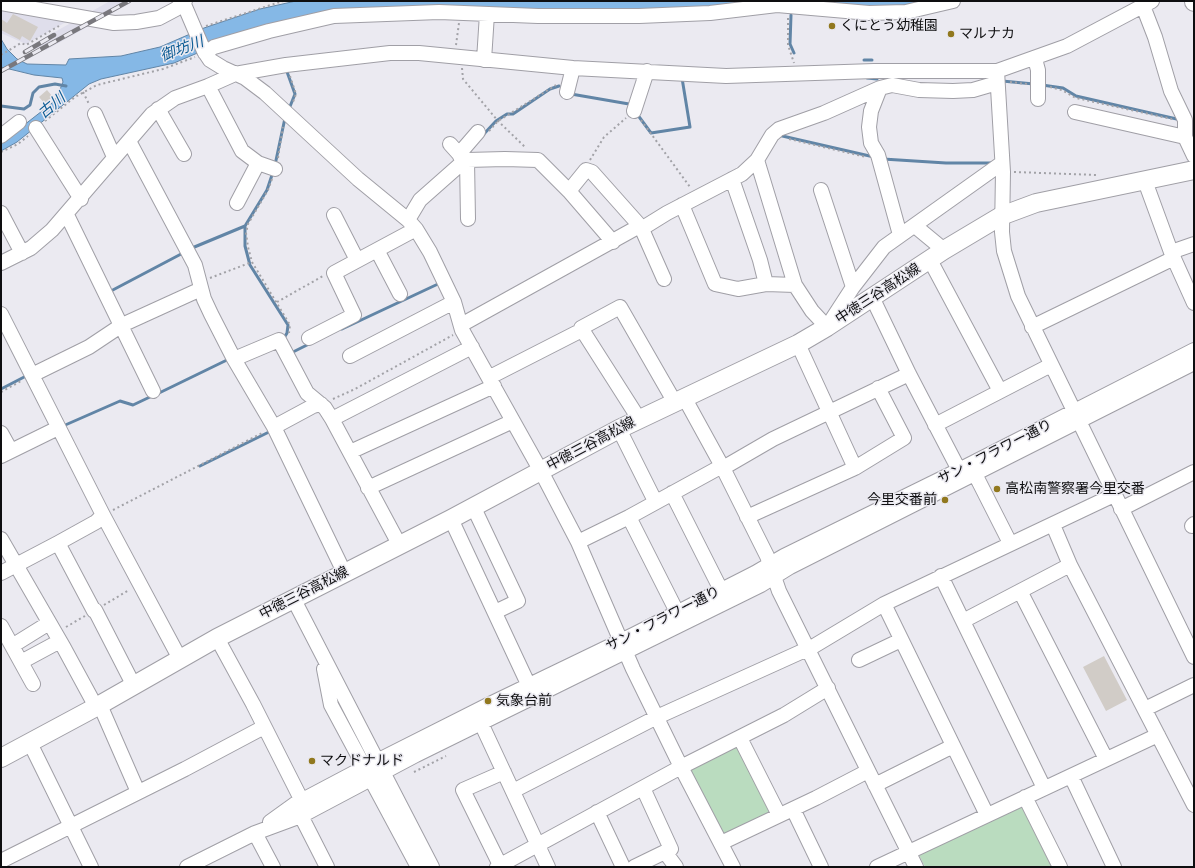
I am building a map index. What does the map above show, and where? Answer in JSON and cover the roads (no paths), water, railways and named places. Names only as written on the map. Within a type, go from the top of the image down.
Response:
[{"type":"main road","name":"中徳三谷高松線","points":[[1,758],[134,686],[217,638],[293,598],[451,519],[619,429],[679,399],[798,344],[827,328],[944,250],[1001,216],[1036,203],[1194,170]]},
{"type":"street","points":[[205,52],[214,47],[262,33],[334,16],[406,12],[460,12],[487,14],[640,16],[710,13],[777,5],[870,14],[906,12],[953,1]]},
{"type":"street","points":[[1,4],[34,6],[74,17],[114,23],[136,22],[159,18],[184,2],[205,52],[215,64],[255,85],[358,179],[412,224],[430,252],[454,302],[462,328],[512,421],[541,470],[578,542],[623,646],[681,767],[733,867]]},
{"type":"street","points":[[462,328],[576,260],[742,174],[757,160],[772,135],[779,129],[824,113],[880,88],[892,85],[919,90],[973,90],[1035,59],[1066,46],[1148,4],[1155,37],[1171,91],[1185,120],[1185,137],[1194,156]]},
{"type":"street","points":[[484,60],[487,14]]},
{"type":"street","points":[[1,263],[22,253],[41,241],[67,215],[81,199],[93,181],[158,109],[175,98],[235,74],[286,65],[390,53],[418,53],[573,68],[726,76],[905,70],[997,77]]},
{"type":"street","points":[[1035,59],[1038,70],[1039,92]]},
{"type":"street","points":[[568,89],[573,68]]},
{"type":"street","points":[[900,86],[905,70]]},
{"type":"street","points":[[634,111],[647,71]]},
{"type":"street","points":[[997,77],[1001,117],[1003,167],[1001,216],[1004,251],[1008,268],[1018,296],[1032,327],[1194,657]]},
{"type":"street","points":[[208,86],[242,151],[258,163],[275,168]]},
{"type":"street","points":[[880,88],[871,111],[869,127],[871,143],[880,161],[900,235]]},
{"type":"street","points":[[158,109],[184,154]]},
{"type":"street","points":[[1075,112],[1185,137]]},
{"type":"street","points":[[94,114],[114,157]]},
{"type":"street","points":[[1,136],[19,122]]},
{"type":"street","points":[[36,128],[81,199]]},
{"type":"street","points":[[309,338],[354,315],[334,273],[377,250],[412,224],[420,200],[460,155],[483,132]]},
{"type":"street","points":[[129,140],[195,265],[204,299],[234,359],[274,427],[344,572]]},
{"type":"street","points":[[460,155],[538,160],[569,191],[613,242]]},
{"type":"street","points":[[460,155],[468,219]]},
{"type":"street","points":[[757,160],[795,285],[812,311],[827,328],[852,287],[884,247],[1003,167]]},
{"type":"street","points":[[237,203],[258,163]]},
{"type":"street","points":[[569,191],[586,170],[592,172],[641,227],[664,279]]},
{"type":"street","points":[[732,180],[760,260],[766,284]]},
{"type":"street","points":[[1145,181],[1172,255],[1194,303]]},
{"type":"street","points":[[822,190],[852,287]]},
{"type":"street","points":[[682,205],[715,284],[738,289],[766,284],[795,285]]},
{"type":"street","points":[[1,213],[22,253]]},
{"type":"street","points":[[67,215],[153,391]]},
{"type":"street","points":[[334,215],[358,260]]},
{"type":"street","points":[[915,226],[944,250]]},
{"type":"street","points":[[1032,327],[1194,244]]},
{"type":"street","points":[[377,250],[400,294]]},
{"type":"street","points":[[930,260],[1000,391]]},
{"type":"street","points":[[32,375],[89,347],[122,325],[201,285]]},
{"type":"street","points":[[872,297],[935,425],[968,470],[1010,543]]},
{"type":"street","points":[[350,356],[454,302]]},
{"type":"street","points":[[350,452],[492,382],[582,330],[581,328],[620,307],[722,467],[772,570],[779,591],[916,867]]},
{"type":"street","points":[[1,314],[103,515],[180,660]]},
{"type":"street","points":[[582,330],[639,419]]},
{"type":"street","points":[[234,359],[279,340],[307,393],[322,404],[332,419],[399,544]]},
{"type":"street","points":[[798,344],[855,468]]},
{"type":"street","points":[[332,419],[472,347]]},
{"type":"street","points":[[1076,417],[1194,350]]},
{"type":"street","points":[[1076,417],[1194,363]]},
{"type":"street","points":[[935,425],[1051,365]]},
{"type":"street","points":[[578,542],[629,517],[655,501],[773,439],[909,374]]},
{"type":"street","points":[[747,516],[855,468],[904,438],[878,388]]},
{"type":"street","points":[[274,427],[313,406],[322,404]]},
{"type":"street","name":"サン・フラワー通り","points":[[374,770],[481,723],[623,646],[968,470],[1076,417]]},
{"type":"street","points":[[368,488],[512,421]]},
{"type":"street","points":[[1,433],[6,453],[58,428]]},
{"type":"street","points":[[619,429],[655,501]]},
{"type":"street","points":[[1121,509],[1194,472]]},
{"type":"street","points":[[672,493],[721,590]]},
{"type":"street","points":[[513,791],[657,717],[808,648],[884,604],[1114,495]]},
{"type":"street","points":[[473,506],[518,601],[495,612]]},
{"type":"street","points":[[1,573],[15,564],[96,522],[103,515]]},
{"type":"street","points":[[629,517],[677,612]]},
{"type":"street","points":[[451,519],[529,686]]},
{"type":"street","points":[[1053,525],[1070,565],[1194,806]]},
{"type":"street","points":[[1,539],[98,706],[138,792]]},
{"type":"street","points":[[58,543],[134,686]]},
{"type":"street","points":[[963,621],[1070,565]]},
{"type":"street","name":"サン・フラワー通り","points":[[187,867],[255,833],[299,807],[374,770],[529,686],[623,646],[677,612],[721,590],[772,570]]},
{"type":"street","points":[[941,576],[1044,788]]},
{"type":"street","points":[[1020,591],[1106,760]]},
{"type":"street","points":[[293,598],[324,660],[324,676],[331,705],[374,770],[432,867]]},
{"type":"street","points":[[884,604],[987,815]]},
{"type":"street","points":[[12,646],[49,623]]},
{"type":"street","points":[[1,626],[33,684]]},
{"type":"street","points":[[217,638],[264,727],[327,867]]},
{"type":"street","points":[[859,660],[901,640]]},
{"type":"street","points":[[21,662],[60,641]]},
{"type":"street","points":[[1145,709],[1194,685]]},
{"type":"street","points":[[504,772],[463,790],[505,865],[538,844],[681,767],[784,715],[828,688]]},
{"type":"street","points":[[481,723],[548,867]]},
{"type":"street","points":[[1,861],[264,727]]},
{"type":"street","points":[[877,867],[1158,735]]},
{"type":"street","points":[[740,738],[779,815]]},
{"type":"street","points":[[30,743],[91,867]]},
{"type":"street","points":[[875,785],[953,746]]},
{"type":"street","points":[[374,770],[418,867]]},
{"type":"street","points":[[721,843],[868,771]]},
{"type":"street","points":[[1071,776],[1114,867]]},
{"type":"street","points":[[634,867],[671,849],[643,788]]},
{"type":"street","points":[[1026,797],[1060,867]]},
{"type":"street","points":[[793,809],[821,867]]},
{"type":"street","points":[[598,812],[623,867]]},
{"type":"street","points":[[255,833],[273,867]]},
{"type":"street","points":[[665,852],[676,867]]},
{"type":"water","points":[[296,1],[926,1],[900,6],[686,13],[415,8],[221,43],[174,63],[101,79],[89,84],[17,142],[1,151],[1,143],[51,104],[57,97],[63,82],[62,78],[34,75],[1,67],[1,39],[7,49],[17,59],[27,64],[66,65],[69,59],[121,56],[160,47],[204,28],[260,9]]},
{"type":"waterway","points":[[791,15],[790,44],[794,53]]},
{"type":"waterway","points":[[864,60],[872,60]]},
{"type":"waterway","points":[[286,69],[295,94],[289,109]]},
{"type":"waterway","points":[[867,78],[877,79],[876,77]]},
{"type":"waterway","points":[[637,114],[651,133],[690,127],[682,78]]},
{"type":"waterway","points":[[1002,81],[1034,84]]},
{"type":"waterway","name":"古川","points":[[1,106],[24,109],[30,105],[33,93],[39,87],[55,84],[66,86]]},
{"type":"waterway","points":[[1042,85],[1063,88],[1076,96],[1181,120]]},
{"type":"waterway","points":[[483,135],[496,121],[507,114],[513,114],[550,89],[559,86]]},
{"type":"waterway","points":[[571,94],[629,104]]},
{"type":"waterway","points":[[275,165],[285,118]]},
{"type":"waterway","points":[[778,135],[874,157]]},
{"type":"waterway","points":[[883,159],[946,163],[994,163]]},
{"type":"waterway","points":[[273,172],[267,190],[245,226],[245,246],[250,265],[288,325],[287,333],[284,338]]},
{"type":"waterway","points":[[192,248],[245,226]]},
{"type":"waterway","points":[[109,292],[183,253]]},
{"type":"waterway","points":[[342,329],[438,284]]},
{"type":"waterway","points":[[291,353],[311,343]]},
{"type":"waterway","points":[[157,394],[229,359]]},
{"type":"waterway","points":[[1,389],[28,375]]},
{"type":"waterway","points":[[63,426],[120,401],[133,405],[152,396]]},
{"type":"waterway","points":[[200,466],[271,431]]},
{"type":"railway","points":[[1,71],[129,1]]},
{"type":"railway","points":[[25,52],[54,35]]},
{"type":"place","name":"くにとう幼稚園","points":[[832,26]]},
{"type":"place","name":"マルナカ","points":[[951,34]]},
{"type":"place","name":"高松南警察署今里交番","points":[[997,489]]},
{"type":"place","name":"今里交番前","points":[[945,500]]},
{"type":"place","name":"気象台前","points":[[488,701]]},
{"type":"place","name":"マクドナルド","points":[[312,761]]},
{"type":"water label","name":"御坊川","points":[[182,49]]}]
